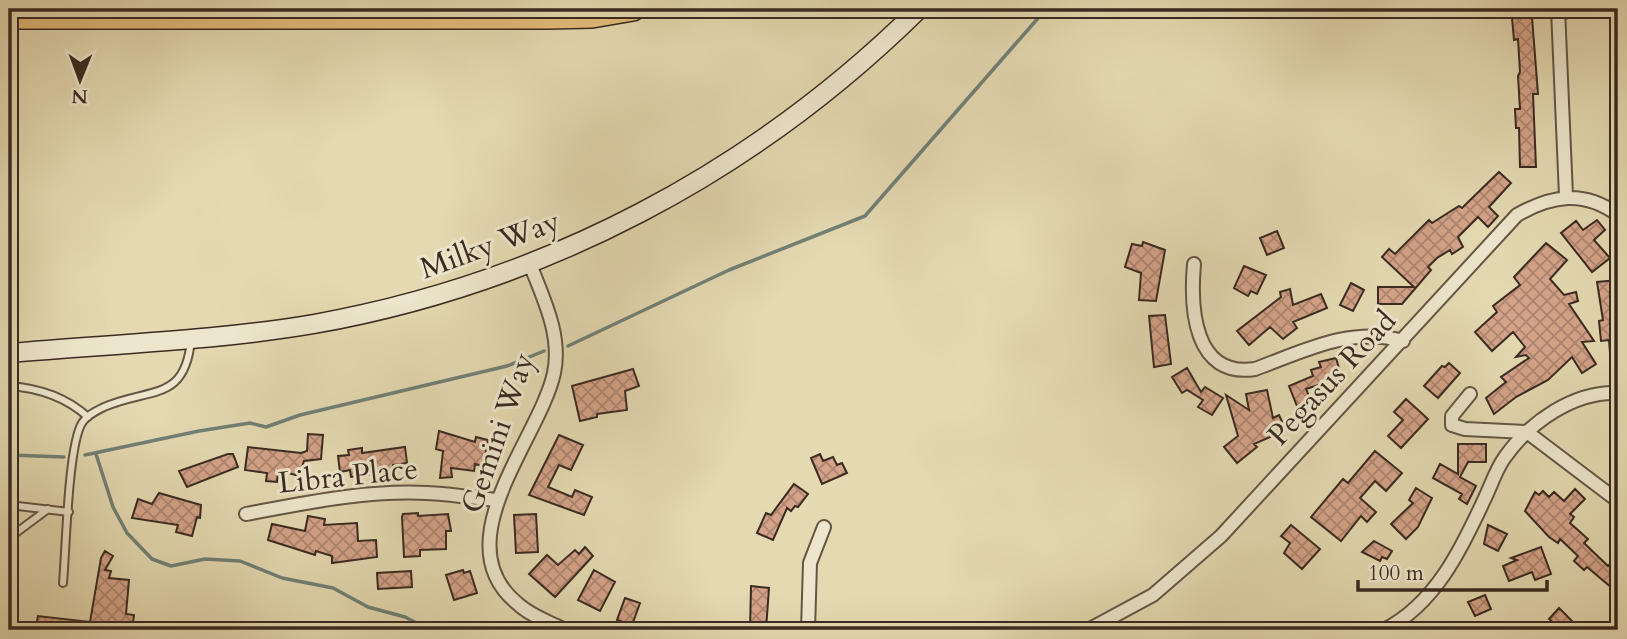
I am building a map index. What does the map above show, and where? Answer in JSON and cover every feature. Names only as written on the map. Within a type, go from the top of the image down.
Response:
[{"type":"highway","points":[[9,17],[249,14],[592,16],[633,9]]},
{"type":"street","name":"Milky Way","points":[[9,353],[191,338],[312,324],[454,291],[530,264],[653,208],[770,135],[845,78],[919,9]]},
{"type":"street","points":[[1573,9],[1558,11],[1566,195],[1589,200],[1618,215]]},
{"type":"street","name":"Pegasus Road","points":[[1088,630],[1153,595],[1186,569],[1404,341],[1517,215],[1540,202],[1566,195]]},
{"type":"street","name":"Gemini Way","points":[[530,264],[552,323],[554,372],[497,500],[490,530],[491,551],[501,583],[518,605],[565,630]]},
{"type":"street","points":[[1194,264],[1192,288],[1199,332],[1207,355],[1222,365],[1239,371],[1255,369],[1351,336],[1382,335],[1404,341]]},
{"type":"street","points":[[1384,630],[1422,601],[1458,555],[1504,458],[1527,432],[1558,408],[1583,398],[1618,393]]},
{"type":"street","points":[[1470,394],[1452,416],[1452,425],[1455,428],[1527,432],[1618,501]]},
{"type":"street","name":"Libra Place","points":[[246,514],[321,500],[390,493],[428,492],[497,500]]},
{"type":"street","points":[[808,630],[810,563],[824,527]]},
{"type":"lane","points":[[63,583],[78,432],[88,417],[114,403],[174,385],[186,369],[191,338]]},
{"type":"lane","points":[[9,386],[38,390],[67,401],[88,417]]},
{"type":"lane","points":[[9,505],[69,512]]},
{"type":"lane","points":[[9,538],[48,509]]},
{"type":"building","points":[[1532,17],[1538,94],[1533,94],[1536,167],[1520,167],[1519,128],[1516,128],[1515,109],[1520,109],[1520,72],[1518,39],[1514,40],[1512,18]]},
{"type":"building","points":[[1499,172],[1511,183],[1489,207],[1498,216],[1488,227],[1478,217],[1458,237],[1463,247],[1452,254],[1450,250],[1437,258],[1428,267],[1431,270],[1402,304],[1378,304],[1378,287],[1414,287],[1382,257],[1389,249],[1395,254],[1429,220],[1432,223],[1459,206],[1462,208]]},
{"type":"building","points":[[1597,220],[1605,230],[1594,240],[1610,258],[1592,272],[1561,233],[1576,221],[1583,230]]},
{"type":"building","points":[[1277,231],[1284,248],[1267,255],[1260,238]]},
{"type":"building","points":[[1143,242],[1165,250],[1156,301],[1139,300],[1141,273],[1125,267],[1132,244],[1142,246]]},
{"type":"building","points":[[1546,243],[1567,260],[1550,279],[1564,295],[1576,292],[1578,301],[1569,304],[1594,341],[1582,342],[1596,364],[1582,373],[1572,357],[1548,380],[1516,397],[1494,414],[1486,398],[1506,382],[1501,377],[1529,358],[1526,355],[1516,357],[1525,347],[1513,332],[1492,351],[1475,332],[1497,312],[1493,306],[1520,285],[1514,277]]},
{"type":"building","points":[[1244,266],[1266,275],[1257,294],[1251,291],[1248,296],[1234,288]]},
{"type":"building","points":[[1618,280],[1618,366],[1611,366],[1609,340],[1601,341],[1599,321],[1603,320],[1597,282]]},
{"type":"building","points":[[1351,283],[1364,290],[1353,311],[1340,305]]},
{"type":"building","points":[[1290,289],[1293,305],[1321,294],[1327,308],[1293,322],[1297,328],[1283,339],[1270,327],[1249,345],[1237,331],[1281,297],[1280,292]]},
{"type":"building","points":[[1165,315],[1171,364],[1154,367],[1149,316]]},
{"type":"building","points":[[1336,358],[1341,375],[1338,379],[1306,389],[1315,411],[1301,416],[1289,386],[1313,376],[1311,370],[1321,367],[1319,362]]},
{"type":"building","points":[[1449,363],[1460,373],[1438,398],[1424,386],[1442,366],[1445,367]]},
{"type":"building","points":[[1187,368],[1201,392],[1205,387],[1223,398],[1212,415],[1198,407],[1203,400],[1187,390],[1182,393],[1172,377]]},
{"type":"building","points":[[633,369],[639,386],[625,391],[627,410],[597,414],[597,417],[580,421],[572,386]]},
{"type":"building","points":[[1267,390],[1273,418],[1279,415],[1286,430],[1254,444],[1257,447],[1237,463],[1224,447],[1238,436],[1226,395],[1249,410],[1246,394]]},
{"type":"building","points":[[1406,399],[1428,419],[1401,448],[1388,436],[1403,420],[1394,412]]},
{"type":"building","points":[[439,431],[475,442],[476,437],[488,440],[483,466],[475,464],[474,471],[451,468],[452,477],[440,478],[443,451],[436,449]]},
{"type":"building","points":[[308,434],[323,435],[321,459],[304,461],[299,476],[278,470],[277,482],[266,481],[267,473],[245,470],[248,447],[301,453],[307,451]]},
{"type":"building","points":[[559,435],[583,445],[571,470],[559,465],[548,487],[572,497],[575,490],[592,497],[584,515],[529,495]]},
{"type":"building","points":[[1458,444],[1486,444],[1486,462],[1468,462],[1460,477],[1476,486],[1467,504],[1459,499],[1462,494],[1433,478],[1440,464],[1458,474]]},
{"type":"building","points":[[405,447],[407,463],[393,465],[395,477],[384,479],[383,473],[351,477],[350,470],[340,472],[338,456],[349,455],[348,450],[362,448],[362,453]]},
{"type":"building","points":[[1375,451],[1402,473],[1386,491],[1375,481],[1360,498],[1376,512],[1367,522],[1361,516],[1341,541],[1311,517],[1343,479],[1348,483]]},
{"type":"building","points":[[233,454],[238,467],[187,487],[179,471]]},
{"type":"building","points":[[820,454],[823,461],[833,457],[837,465],[842,463],[847,473],[822,484],[811,458]]},
{"type":"building","points":[[794,484],[808,494],[798,507],[795,506],[791,511],[787,508],[773,540],[757,533],[766,513],[771,515]]},
{"type":"building","points":[[1416,488],[1432,498],[1418,527],[1406,539],[1391,524],[1413,503],[1409,500]]},
{"type":"building","points":[[1575,489],[1585,499],[1570,514],[1574,517],[1570,523],[1588,539],[1584,543],[1608,566],[1611,563],[1618,569],[1618,593],[1587,567],[1584,570],[1574,561],[1578,556],[1560,539],[1558,543],[1549,537],[1525,511],[1535,492],[1539,495],[1543,491],[1549,497],[1554,492],[1564,501]]},
{"type":"building","points":[[159,493],[201,505],[200,518],[197,517],[192,536],[176,532],[178,525],[132,518],[138,499],[152,504]]},
{"type":"building","points":[[418,513],[418,516],[448,514],[451,531],[446,531],[446,549],[420,550],[420,556],[404,557],[402,517],[403,514]]},
{"type":"building","points":[[536,514],[538,552],[516,553],[514,515]]},
{"type":"building","points":[[308,516],[325,519],[324,525],[357,523],[358,541],[376,540],[377,557],[332,563],[332,556],[316,551],[315,555],[268,540],[272,524],[305,531]]},
{"type":"building","points":[[1291,525],[1320,549],[1302,569],[1284,553],[1290,543],[1281,536]]},
{"type":"building","points":[[1488,525],[1507,534],[1498,551],[1484,544]]},
{"type":"building","points":[[1374,541],[1392,551],[1387,559],[1382,557],[1380,561],[1362,552]]},
{"type":"building","points":[[585,547],[593,556],[555,597],[529,574],[547,555],[558,565],[575,550],[579,554]]},
{"type":"building","points":[[1541,547],[1551,574],[1535,580],[1532,572],[1509,581],[1503,566],[1517,560],[1511,558]]},
{"type":"building","points":[[105,551],[113,556],[105,570],[111,571],[109,578],[129,580],[126,614],[134,615],[132,630],[35,630],[38,616],[90,622],[101,558]]},
{"type":"building","points":[[463,570],[464,573],[470,571],[477,593],[454,600],[446,575]]},
{"type":"building","points":[[594,570],[615,582],[600,611],[578,600]]},
{"type":"building","points":[[411,571],[412,587],[378,589],[377,573]]},
{"type":"building","points":[[751,586],[769,588],[766,630],[750,630]]},
{"type":"building","points":[[1485,595],[1491,609],[1475,616],[1468,602]]},
{"type":"building","points":[[625,598],[640,603],[632,625],[617,620]]},
{"type":"building","points":[[1559,608],[1575,624],[1570,630],[1551,630],[1556,625],[1549,619]]},
{"type":"waterway","points":[[568,346],[729,270],[865,216],[1046,9]]},
{"type":"waterway","points":[[85,455],[250,423],[266,427],[300,415],[507,366],[544,351]]},
{"type":"waterway","points":[[96,454],[113,507],[127,533],[152,559],[171,566],[205,559],[240,561],[282,578],[333,588],[368,607],[405,617],[430,630]]},
{"type":"waterway","points":[[9,455],[64,457]]}]
